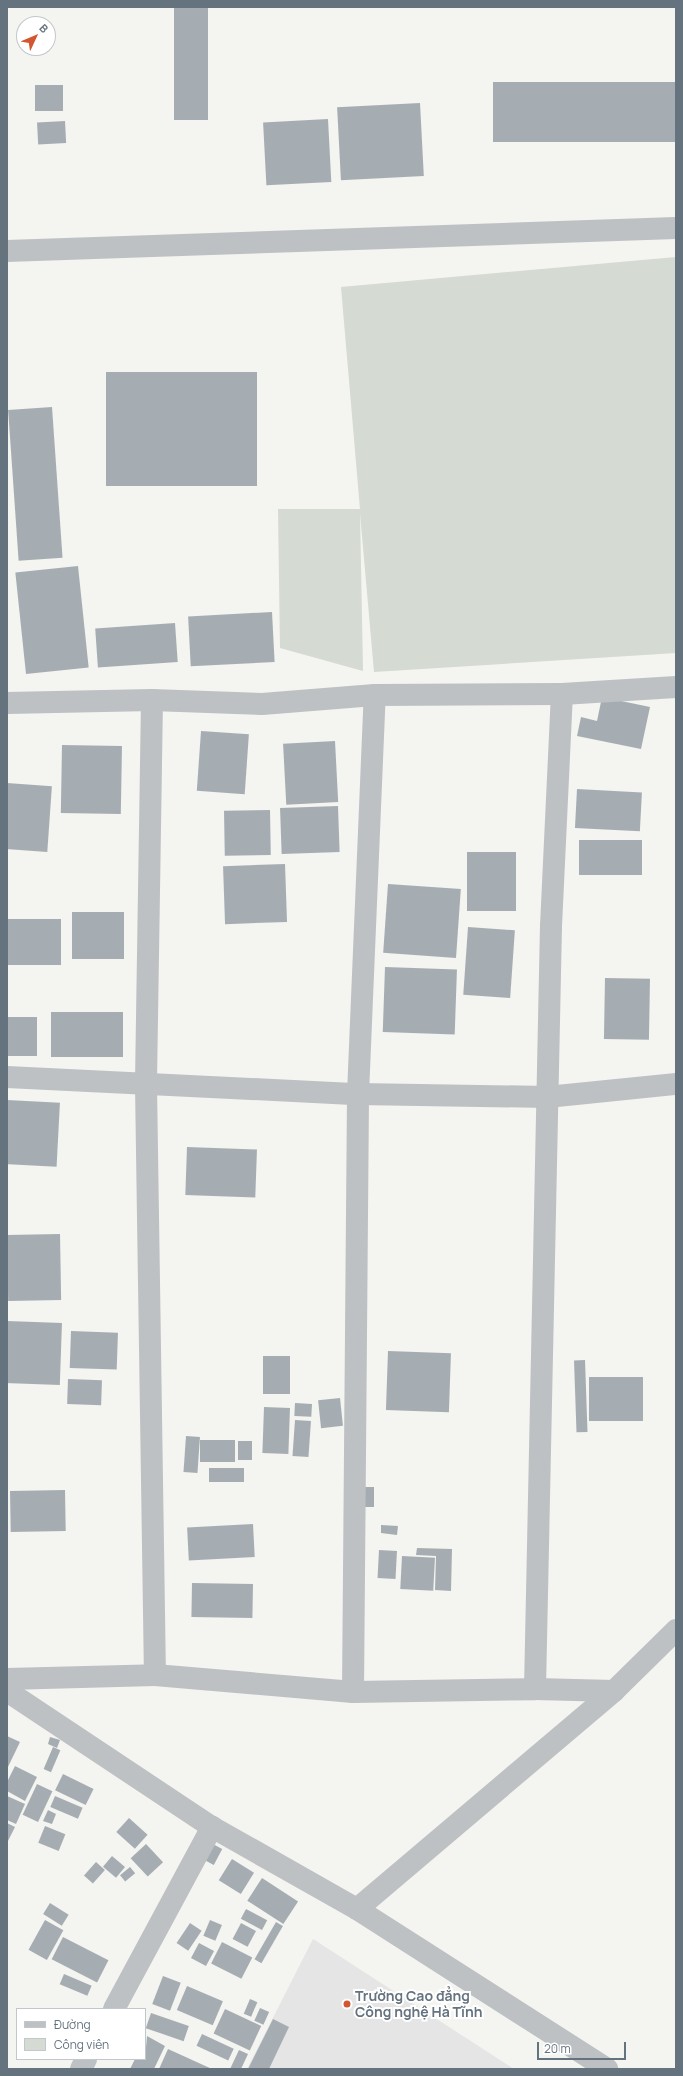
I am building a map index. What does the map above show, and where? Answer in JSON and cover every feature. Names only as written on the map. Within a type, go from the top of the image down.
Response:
[{"type":"street","points":[[7,251],[676,228]]},
{"type":"street","points":[[7,704],[152,700],[262,704],[375,695],[562,694],[676,687]]},
{"type":"street","points":[[535,1689],[551,926],[562,694]]},
{"type":"street","points":[[353,1692],[358,1094],[375,695]]},
{"type":"street","points":[[152,700],[146,1085],[155,1676]]},
{"type":"street","points":[[7,1077],[146,1085],[358,1094],[547,1097],[676,1084]]},
{"type":"street","points":[[356,1909],[614,1691],[676,1630]]},
{"type":"street","points":[[7,1679],[155,1676],[353,1692],[535,1689],[614,1691]]},
{"type":"street","points":[[7,1691],[212,1827],[356,1909],[607,2069]]},
{"type":"street","points":[[115,2008],[212,1827]]},
{"type":"street","points":[[81,2069],[86,2060]]},
{"type":"shaded area","name":"Trường Cao đẳng Công nghệ Hà Tĩnh","points":[[313,1939],[514,2069],[247,2069]]},
{"type":"green space","points":[[676,257],[676,653],[374,672],[360,513],[363,671],[280,648],[278,509],[360,509],[341,287]]},
{"type":"building","points":[[174,7],[208,7],[208,120],[174,120]]},
{"type":"building","points":[[493,82],[676,82],[676,142],[493,142]]},
{"type":"building","points":[[35,85],[63,85],[63,111],[35,111]]},
{"type":"building","points":[[420,103],[424,176],[341,180],[337,107]]},
{"type":"building","points":[[328,119],[331,182],[266,185],[263,122]]},
{"type":"building","points":[[65,121],[66,143],[38,144],[37,122]]},
{"type":"building","points":[[106,372],[257,372],[257,486],[106,486]]},
{"type":"building","points":[[52,407],[63,558],[19,561],[8,410]]},
{"type":"building","points":[[78,566],[89,667],[26,674],[15,573]]},
{"type":"building","points":[[272,612],[275,662],[191,666],[188,616]]},
{"type":"building","points":[[175,623],[178,662],[98,667],[95,629]]},
{"type":"building","points":[[602,697],[650,707],[641,749],[577,736],[581,717],[597,721]]},
{"type":"building","points":[[201,731],[249,734],[245,794],[197,791]]},
{"type":"building","points":[[335,741],[338,802],[286,805],[283,744]]},
{"type":"building","points":[[62,745],[122,746],[121,814],[61,813]]},
{"type":"building","points":[[7,783],[52,786],[47,852],[7,849]]},
{"type":"building","points":[[577,789],[642,792],[640,831],[575,828]]},
{"type":"building","points":[[338,806],[340,852],[282,854],[280,808]]},
{"type":"building","points":[[270,810],[271,855],[225,856],[224,811]]},
{"type":"building","points":[[579,840],[642,840],[642,875],[579,875]]},
{"type":"building","points":[[467,852],[516,852],[516,911],[467,911]]},
{"type":"building","points":[[285,864],[287,922],[225,924],[223,866]]},
{"type":"building","points":[[388,884],[461,889],[456,958],[383,953]]},
{"type":"building","points":[[72,912],[124,912],[124,959],[72,959]]},
{"type":"building","points":[[7,919],[61,919],[61,965],[7,965]]},
{"type":"building","points":[[468,927],[515,930],[510,998],[463,995]]},
{"type":"building","points":[[385,967],[457,970],[455,1034],[383,1032]]},
{"type":"building","points":[[605,978],[650,979],[649,1040],[604,1039]]},
{"type":"building","points":[[51,1012],[123,1012],[123,1057],[51,1057]]},
{"type":"building","points":[[7,1017],[37,1017],[37,1056],[7,1056]]},
{"type":"building","points":[[7,1100],[60,1103],[57,1167],[7,1164]]},
{"type":"building","points":[[187,1147],[257,1149],[255,1197],[185,1195]]},
{"type":"building","points":[[60,1234],[61,1300],[8,1301],[7,1235]]},
{"type":"building","points":[[7,1321],[62,1323],[60,1385],[7,1383]]},
{"type":"building","points":[[71,1331],[118,1333],[117,1370],[70,1368]]},
{"type":"building","points":[[388,1351],[451,1353],[449,1412],[386,1410]]},
{"type":"building","points":[[263,1356],[290,1356],[290,1394],[263,1394]]},
{"type":"building","points":[[574,1360],[585,1360],[588,1432],[577,1432]]},
{"type":"building","points":[[589,1377],[643,1377],[643,1421],[589,1421]]},
{"type":"building","points":[[68,1379],[102,1380],[101,1405],[67,1404]]},
{"type":"building","points":[[340,1398],[343,1426],[321,1428],[318,1400]]},
{"type":"building","points":[[295,1403],[312,1404],[311,1417],[294,1416]]},
{"type":"building","points":[[264,1407],[290,1408],[288,1454],[262,1453]]},
{"type":"building","points":[[295,1420],[311,1421],[308,1457],[292,1456]]},
{"type":"building","points":[[186,1436],[200,1437],[197,1473],[183,1472]]},
{"type":"building","points":[[200,1440],[235,1440],[235,1462],[200,1462]]},
{"type":"building","points":[[238,1441],[252,1441],[252,1460],[238,1460]]},
{"type":"building","points":[[209,1468],[244,1468],[244,1482],[209,1482]]},
{"type":"building","points":[[358,1487],[374,1487],[374,1507],[358,1507]]},
{"type":"building","points":[[65,1490],[66,1531],[11,1532],[10,1491]]},
{"type":"building","points":[[253,1524],[255,1557],[189,1560],[187,1527]]},
{"type":"building","points":[[381,1525],[398,1526],[397,1535],[381,1533]]},
{"type":"building","points":[[417,1548],[452,1549],[451,1591],[435,1590],[436,1556],[416,1555]]},
{"type":"building","points":[[379,1550],[397,1551],[396,1579],[378,1578]]},
{"type":"building","points":[[402,1556],[435,1558],[433,1591],[400,1589]]},
{"type":"building","points":[[192,1583],[253,1584],[252,1618],[191,1617]]},
{"type":"building","points":[[7,1736],[20,1742],[7,1769]]},
{"type":"building","points":[[50,1737],[60,1740],[57,1748],[48,1744]]},
{"type":"building","points":[[53,1747],[60,1750],[51,1772],[44,1769]]},
{"type":"building","points":[[15,1766],[37,1777],[25,1801],[7,1791],[7,1782]]},
{"type":"building","points":[[63,1774],[94,1789],[86,1805],[55,1790]]},
{"type":"building","points":[[37,1784],[52,1791],[38,1822],[23,1815]]},
{"type":"building","points":[[7,1796],[25,1804],[16,1824],[7,1820]]},
{"type":"building","points":[[55,1796],[83,1808],[78,1819],[50,1807]]},
{"type":"building","points":[[48,1810],[56,1814],[52,1824],[43,1821]]},
{"type":"building","points":[[129,1818],[148,1835],[135,1849],[116,1832]]},
{"type":"building","points":[[7,1823],[15,1827],[7,1843]]},
{"type":"building","points":[[45,1826],[65,1834],[59,1851],[38,1843]]},
{"type":"building","points":[[209,1842],[222,1849],[214,1865],[201,1858]]},
{"type":"building","points":[[146,1844],[163,1862],[148,1877],[131,1858]]},
{"type":"building","points":[[112,1856],[125,1867],[116,1878],[103,1867]]},
{"type":"building","points":[[232,1859],[254,1873],[241,1894],[219,1880]]},
{"type":"building","points":[[96,1862],[105,1870],[93,1883],[84,1875]]},
{"type":"building","points":[[130,1867],[135,1873],[125,1881],[120,1875]]},
{"type":"building","points":[[262,1878],[298,1901],[283,1924],[247,1901]]},
{"type":"building","points":[[50,1903],[69,1915],[62,1926],[43,1914]]},
{"type":"building","points":[[246,1909],[267,1920],[262,1930],[241,1919]]},
{"type":"building","points":[[45,1920],[63,1930],[47,1960],[29,1950]]},
{"type":"building","points":[[210,1920],[222,1925],[215,1941],[203,1936]]},
{"type":"building","points":[[276,1922],[283,1926],[261,1963],[254,1959]]},
{"type":"building","points":[[190,1923],[202,1931],[188,1951],[177,1943]]},
{"type":"building","points":[[241,1923],[256,1931],[248,1947],[233,1939]]},
{"type":"building","points":[[63,1937],[108,1960],[97,1982],[52,1959]]},
{"type":"building","points":[[222,1942],[252,1957],[241,1979],[211,1963]]},
{"type":"building","points":[[199,1943],[214,1951],[206,1966],[191,1958]]},
{"type":"building","points":[[64,1974],[92,1986],[87,1996],[60,1984]]},
{"type":"building","points":[[163,1976],[181,1983],[170,2011],[152,2004]]},
{"type":"building","points":[[187,1986],[223,2001],[213,2025],[177,2010]]},
{"type":"building","points":[[250,1999],[257,2002],[251,2017],[244,2014]]},
{"type":"building","points":[[260,2008],[269,2012],[263,2025],[254,2021]]},
{"type":"building","points":[[225,2009],[261,2026],[250,2050],[214,2033]]},
{"type":"building","points":[[151,2013],[189,2026],[184,2041],[146,2028]]},
{"type":"building","points":[[273,2019],[289,2027],[269,2069],[248,2069]]},
{"type":"building","points":[[202,2034],[234,2049],[228,2061],[197,2046]]},
{"type":"building","points":[[147,2036],[165,2046],[154,2069],[130,2069],[134,2060],[146,2060]]},
{"type":"building","points":[[168,2049],[212,2069],[159,2069]]},
{"type":"building","points":[[239,2050],[248,2054],[241,2069],[230,2069]]},
{"type":"place","name":"Trường Cao đẳng Công nghệ Hà Tĩnh","points":[[347,2004]]}]
